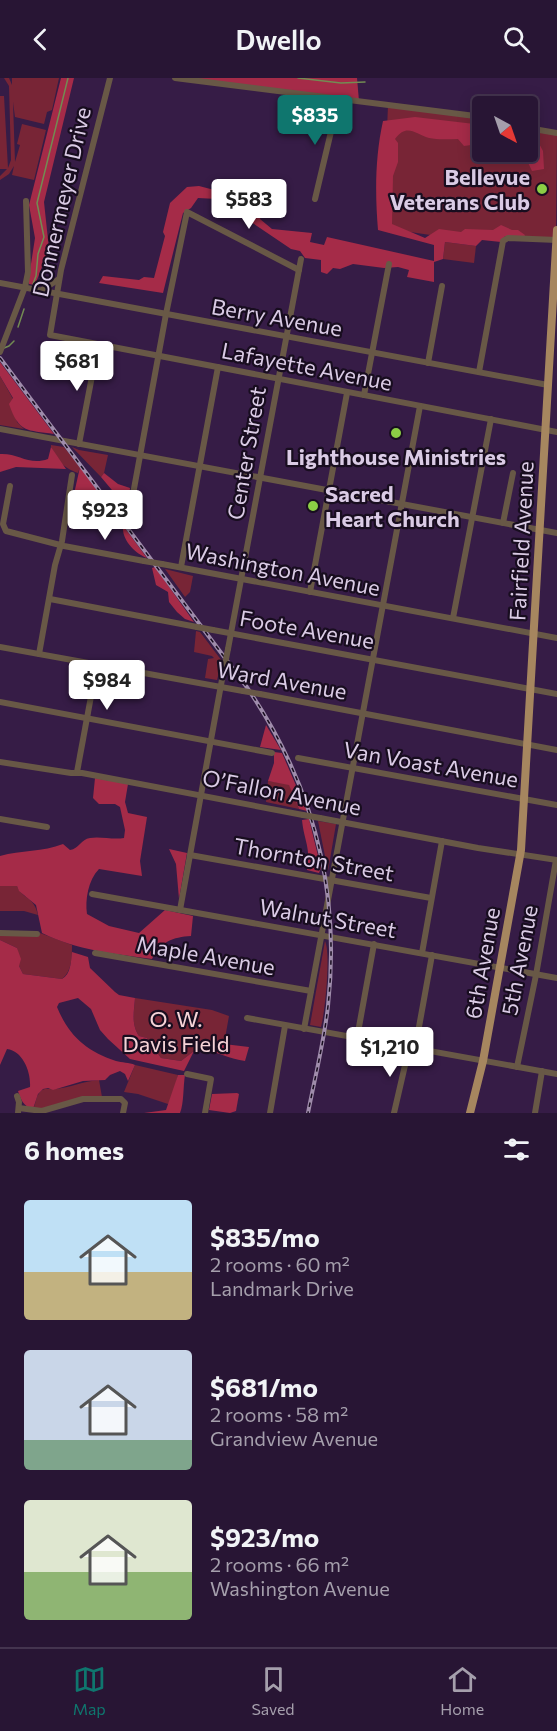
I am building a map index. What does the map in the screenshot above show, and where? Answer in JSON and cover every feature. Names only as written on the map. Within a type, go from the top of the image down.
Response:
[{"type":"main road","name":"Fairfield Avenue","points":[[520,855],[557,230]]},
{"type":"main road","name":"6th Avenue","points":[[470,1113],[483,1061],[520,855]]},
{"type":"street","name":"Donnermeyer Drive","points":[[50,335],[59,279],[110,78]]},
{"type":"street","points":[[175,78],[472,116]]},
{"type":"street","points":[[315,199],[339,98]]},
{"type":"street","points":[[538,130],[557,133]]},
{"type":"street","points":[[1,349],[25,287],[29,257],[26,201]]},
{"type":"street","points":[[129,516],[187,212],[299,270]]},
{"type":"street","points":[[479,372],[504,240],[508,238],[557,240]]},
{"type":"street","name":"Center Street","points":[[180,910],[301,259]]},
{"type":"street","points":[[364,395],[389,264]]},
{"type":"street","points":[[42,290],[59,279]]},
{"type":"street","name":"Berry Avenue","points":[[0,283],[548,385]]},
{"type":"street","points":[[428,363],[442,286]]},
{"type":"street","name":"Lafayette Avenue","points":[[50,335],[557,432]]},
{"type":"street","points":[[79,444],[98,345]]},
{"type":"street","points":[[181,567],[218,367]]},
{"type":"street","points":[[310,592],[348,393]]},
{"type":"street","points":[[304,1029],[420,406]]},
{"type":"street","points":[[453,618],[491,419]]},
{"type":"street","points":[[0,429],[557,533]]},
{"type":"street","points":[[503,523],[513,473]]},
{"type":"street","points":[[39,654],[61,545],[72,475]]},
{"type":"street","name":"Washington Avenue","points":[[10,486],[3,521],[4,528],[15,534],[144,561],[557,638]]},
{"type":"street","name":"Foote Avenue","points":[[50,599],[557,694]]},
{"type":"street","name":"Ward Avenue","points":[[0,647],[557,750]]},
{"type":"street","points":[[77,772],[97,664]]},
{"type":"street","points":[[0,702],[272,753]]},
{"type":"street","name":"Van Voast Avenue","points":[[298,758],[557,806]]},
{"type":"street","name":"O’Fallon Avenue","points":[[0,762],[77,772],[342,823],[556,860]]},
{"type":"street","points":[[0,819],[47,827]]},
{"type":"street","points":[[422,953],[442,841]]},
{"type":"street","name":"Thornton Street","points":[[190,855],[431,898]]},
{"type":"street","name":"5th Avenue","points":[[517,1067],[555,877],[556,860]]},
{"type":"street","name":"Walnut Street","points":[[92,894],[557,978]]},
{"type":"street","points":[[0,933],[37,934]]},
{"type":"street","points":[[357,1038],[374,944]]},
{"type":"street","name":"Maple Avenue","points":[[95,953],[311,991]]},
{"type":"street","points":[[394,1113],[412,1049],[432,954]]},
{"type":"street","points":[[247,1018],[557,1074]]},
{"type":"street","points":[[270,1113],[285,1026]]},
{"type":"street","points":[[535,1113],[542,1071]]},
{"type":"street","points":[[187,1074],[211,1079],[205,1113]]},
{"type":"street","points":[[17,1096],[18,1111],[42,1112],[83,1100],[121,1099],[124,1101],[123,1113]]},
{"type":"green space","points":[[4,78],[9,78],[12,85],[12,78],[59,78],[52,110],[47,112],[44,124],[15,117],[13,102],[15,162],[20,145],[17,144],[22,124],[46,130],[34,180],[12,175],[14,166],[9,174],[0,180],[0,176],[7,169],[0,169],[0,96],[4,96],[8,168],[11,160],[9,86]]},
{"type":"green space","points":[[388,105],[472,116],[472,162],[538,162],[538,130],[557,133],[556,240],[444,237],[383,228]]},
{"type":"green space","points":[[445,242],[476,246],[474,263],[443,259]]},
{"type":"green space","points":[[0,376],[13,399],[17,422],[24,429],[0,425]]},
{"type":"green space","points":[[51,445],[64,447],[80,467],[78,473],[68,469],[62,463]]},
{"type":"green space","points":[[72,447],[108,455],[101,477]]},
{"type":"green space","points":[[165,569],[193,576],[190,592],[185,597]]},
{"type":"green space","points":[[196,631],[200,632],[222,661],[217,680],[205,678],[208,659],[214,658],[194,652]]},
{"type":"green space","points":[[268,781],[289,784],[299,809],[266,802]]},
{"type":"green space","points":[[318,821],[336,824],[328,871]]},
{"type":"green space","points":[[0,886],[17,886],[34,904],[38,915],[24,911],[0,911]]},
{"type":"green space","points":[[40,933],[72,945],[70,968],[62,979],[23,974],[19,966],[17,948],[0,940],[0,936],[39,936]]},
{"type":"green space","points":[[325,941],[327,948],[326,997],[321,1027],[310,1025]]},
{"type":"green space","name":"O. W. Davis Field","points":[[135,998],[212,1010],[229,1016],[224,1044],[194,1051],[181,1061],[161,1058],[147,1038],[139,1036],[136,1031]]},
{"type":"green space","points":[[135,1065],[178,1075],[171,1102],[168,1104],[124,1092]]},
{"type":"green space","points":[[99,1080],[102,1097],[45,1109],[33,1109],[39,1093],[43,1090]]},
{"type":"shaded area","points":[[61,78],[74,78],[44,202],[49,249],[35,285],[29,284],[35,238],[29,205]]},
{"type":"shaded area","points":[[175,78],[357,78],[359,101]]},
{"type":"shaded area","points":[[415,117],[472,124],[472,145],[464,146],[458,139],[432,139],[411,131],[399,134],[395,139],[398,143],[398,162],[393,176],[392,224],[425,238],[439,229],[461,232],[465,229],[493,230],[501,225],[518,230],[525,235],[524,237],[505,236],[501,242],[482,240],[476,246],[445,242],[443,259],[434,262],[434,282],[407,277],[409,270],[398,267],[384,268],[353,264],[340,269],[333,268],[327,274],[321,272],[321,260],[305,258],[300,251],[291,249],[217,199],[198,198],[191,208],[183,213],[163,293],[99,283],[103,276],[139,280],[144,277],[154,278],[165,236],[163,232],[170,203],[187,187],[199,186],[249,199],[253,196],[264,201],[260,219],[272,229],[312,233],[310,242],[324,245],[327,237],[434,261],[434,245],[378,230],[376,176],[383,121]]},
{"type":"shaded area","points":[[538,142],[543,151],[544,169],[532,171],[528,162],[538,162]]},
{"type":"shaded area","points":[[0,362],[54,434],[25,428],[16,420],[9,404],[13,398],[0,376]]},
{"type":"shaded area","points":[[51,447],[66,469],[16,467],[0,472],[0,454],[41,461],[48,459]]},
{"type":"shaded area","points":[[80,467],[147,558],[131,546],[125,538],[123,529],[98,522],[101,509],[93,502],[92,497],[74,494]]},
{"type":"shaded area","points":[[104,473],[118,484],[130,488],[127,508],[101,477]]},
{"type":"shaded area","points":[[155,567],[194,622],[185,619],[177,612],[169,602],[168,592],[156,585],[152,568]]},
{"type":"shaded area","points":[[266,725],[281,750],[260,747]]},
{"type":"shaded area","points":[[274,752],[282,753],[307,811],[299,809],[289,785],[268,781],[274,763]]},
{"type":"shaded area","points":[[95,778],[128,784],[125,802],[128,813],[147,817],[140,861],[142,876],[99,869],[88,890],[87,914],[109,926],[139,933],[165,910],[193,916],[191,936],[168,942],[159,948],[152,959],[82,948],[42,933],[36,905],[19,891],[17,886],[0,886],[0,856],[63,844],[70,850],[90,838],[124,838],[125,830],[120,807],[115,804],[99,804],[93,798]]},
{"type":"shaded area","points":[[309,819],[321,868],[319,873],[307,870],[308,850],[302,820]]},
{"type":"shaded area","points":[[169,849],[187,853],[179,899],[176,864]]},
{"type":"shaded area","points":[[0,940],[17,948],[21,959],[19,966],[23,974],[62,979],[69,971],[72,952],[88,957],[90,968],[115,992],[135,998],[136,1031],[139,1036],[147,1038],[161,1058],[181,1061],[194,1051],[184,1071],[130,1059],[100,1030],[91,1009],[78,998],[59,1003],[57,1007],[67,1026],[87,1047],[105,1057],[135,1065],[128,1081],[125,1074],[120,1071],[105,1080],[83,1081],[53,1090],[43,1089],[38,1094],[33,1109],[27,1106],[21,1100],[18,1091],[30,1087],[29,1075],[22,1058],[7,1049],[0,1065]]},
{"type":"shaded area","points":[[224,1044],[249,1047],[245,1061],[203,1050]]},
{"type":"shaded area","points":[[178,1075],[185,1075],[180,1113],[144,1113],[166,1110]]},
{"type":"shaded area","points":[[212,1094],[239,1094],[236,1111],[230,1113],[209,1110]]},
{"type":"waterway","points":[[33,284],[38,254],[44,237],[37,203],[68,78]]},
{"type":"waterway","points":[[298,78],[341,83],[365,82]]},
{"type":"waterway","points":[[18,327],[24,309]]},
{"type":"waterway","points":[[4,348],[14,341]]},
{"type":"railway","points":[[0,358],[246,686],[288,760],[304,799],[317,838],[325,879],[330,920],[331,963],[322,1046],[308,1113]]},
{"type":"place","name":"Bellevue Veterans Club","points":[[542,189]]},
{"type":"place","name":"Lighthouse Ministries","points":[[396,433]]},
{"type":"place","name":"Sacred Heart Church","points":[[313,506]]}]
